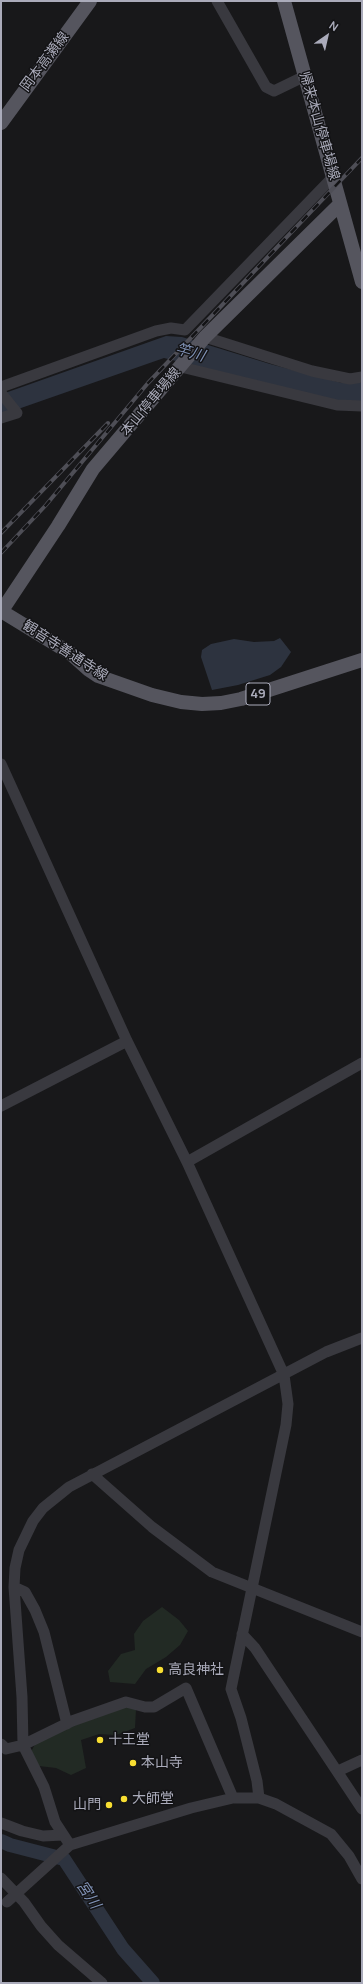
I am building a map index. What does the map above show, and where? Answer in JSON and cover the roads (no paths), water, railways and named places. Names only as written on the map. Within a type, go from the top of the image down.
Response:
[{"type":"main road","name":"岡本高瀬線","points":[[1,123],[90,1]]},
{"type":"main road","name":"帰来本山停車場線","points":[[284,1],[340,204]]},
{"type":"main road","points":[[340,204],[362,282]]},
{"type":"main road","name":"本山停車場線","points":[[1,611],[58,526],[93,469],[205,337],[340,204]]},
{"type":"main road","name":"観音寺善通寺線","points":[[1,611],[70,653],[88,670],[98,676],[152,695],[181,702],[202,704],[221,703],[241,699],[362,660]]},
{"type":"street","points":[[217,1],[266,87],[274,91],[305,76]]},
{"type":"street","points":[[1,387],[156,331],[171,328],[185,330],[333,177]]},
{"type":"street","points":[[205,337],[312,371],[350,379],[362,377]]},
{"type":"street","points":[[181,367],[338,405],[362,406]]},
{"type":"street","points":[[1,393],[17,413],[1,418]]},
{"type":"street","points":[[1,764],[127,1041],[187,1162],[284,1375],[288,1404],[286,1425],[231,1689],[241,1718],[257,1781],[259,1798]]},
{"type":"street","points":[[1,1106],[127,1041]]},
{"type":"street","points":[[187,1162],[362,1063]]},
{"type":"street","points":[[68,1847],[55,1822],[44,1787],[23,1745],[22,1697],[14,1587],[15,1568],[19,1550],[34,1521],[43,1508],[56,1496],[92,1474],[326,1352],[362,1338]]},
{"type":"street","points":[[92,1474],[152,1527],[212,1572],[362,1632]]},
{"type":"street","points":[[14,1587],[25,1592],[35,1610],[44,1632],[67,1724]]},
{"type":"street","points":[[242,1634],[255,1648],[362,1809]]},
{"type":"street","points":[[3,1749],[23,1745],[67,1724],[126,1702],[145,1707],[154,1707],[186,1688],[233,1798]]},
{"type":"street","points":[[338,1771],[362,1760]]},
{"type":"street","points":[[7,1902],[68,1847],[198,1806],[233,1798],[259,1798],[286,1809],[331,1834],[349,1856],[362,1879]]},
{"type":"street","points":[[1,1823],[22,1831],[43,1836],[63,1835]]},
{"type":"street","points":[[1,1878],[16,1893],[41,1926],[58,1945],[102,1983]]},
{"type":"water","name":"竿川","points":[[166,336],[182,337],[270,364],[342,383],[362,383],[362,402],[337,401],[164,358],[1,415],[1,395],[5,393]]},
{"type":"water","points":[[280,638],[291,652],[281,667],[270,675],[238,685],[212,690],[201,657],[202,650],[211,644],[234,639],[254,642],[274,641]]},
{"type":"waterway","name":"宮川","points":[[1,1841],[10,1845],[64,1859],[123,1949],[153,1983]]},
{"type":"railway","points":[[1,553],[46,505],[148,383],[362,158]]},
{"type":"railway","points":[[1,533],[108,423]]},
{"type":"place","name":"高良神社","points":[[160,1670]]},
{"type":"place","name":"十王堂","points":[[100,1740]]},
{"type":"place","name":"本山寺","points":[[133,1763]]},
{"type":"place","name":"大師堂","points":[[124,1799]]},
{"type":"place","name":"山門","points":[[109,1805]]}]
